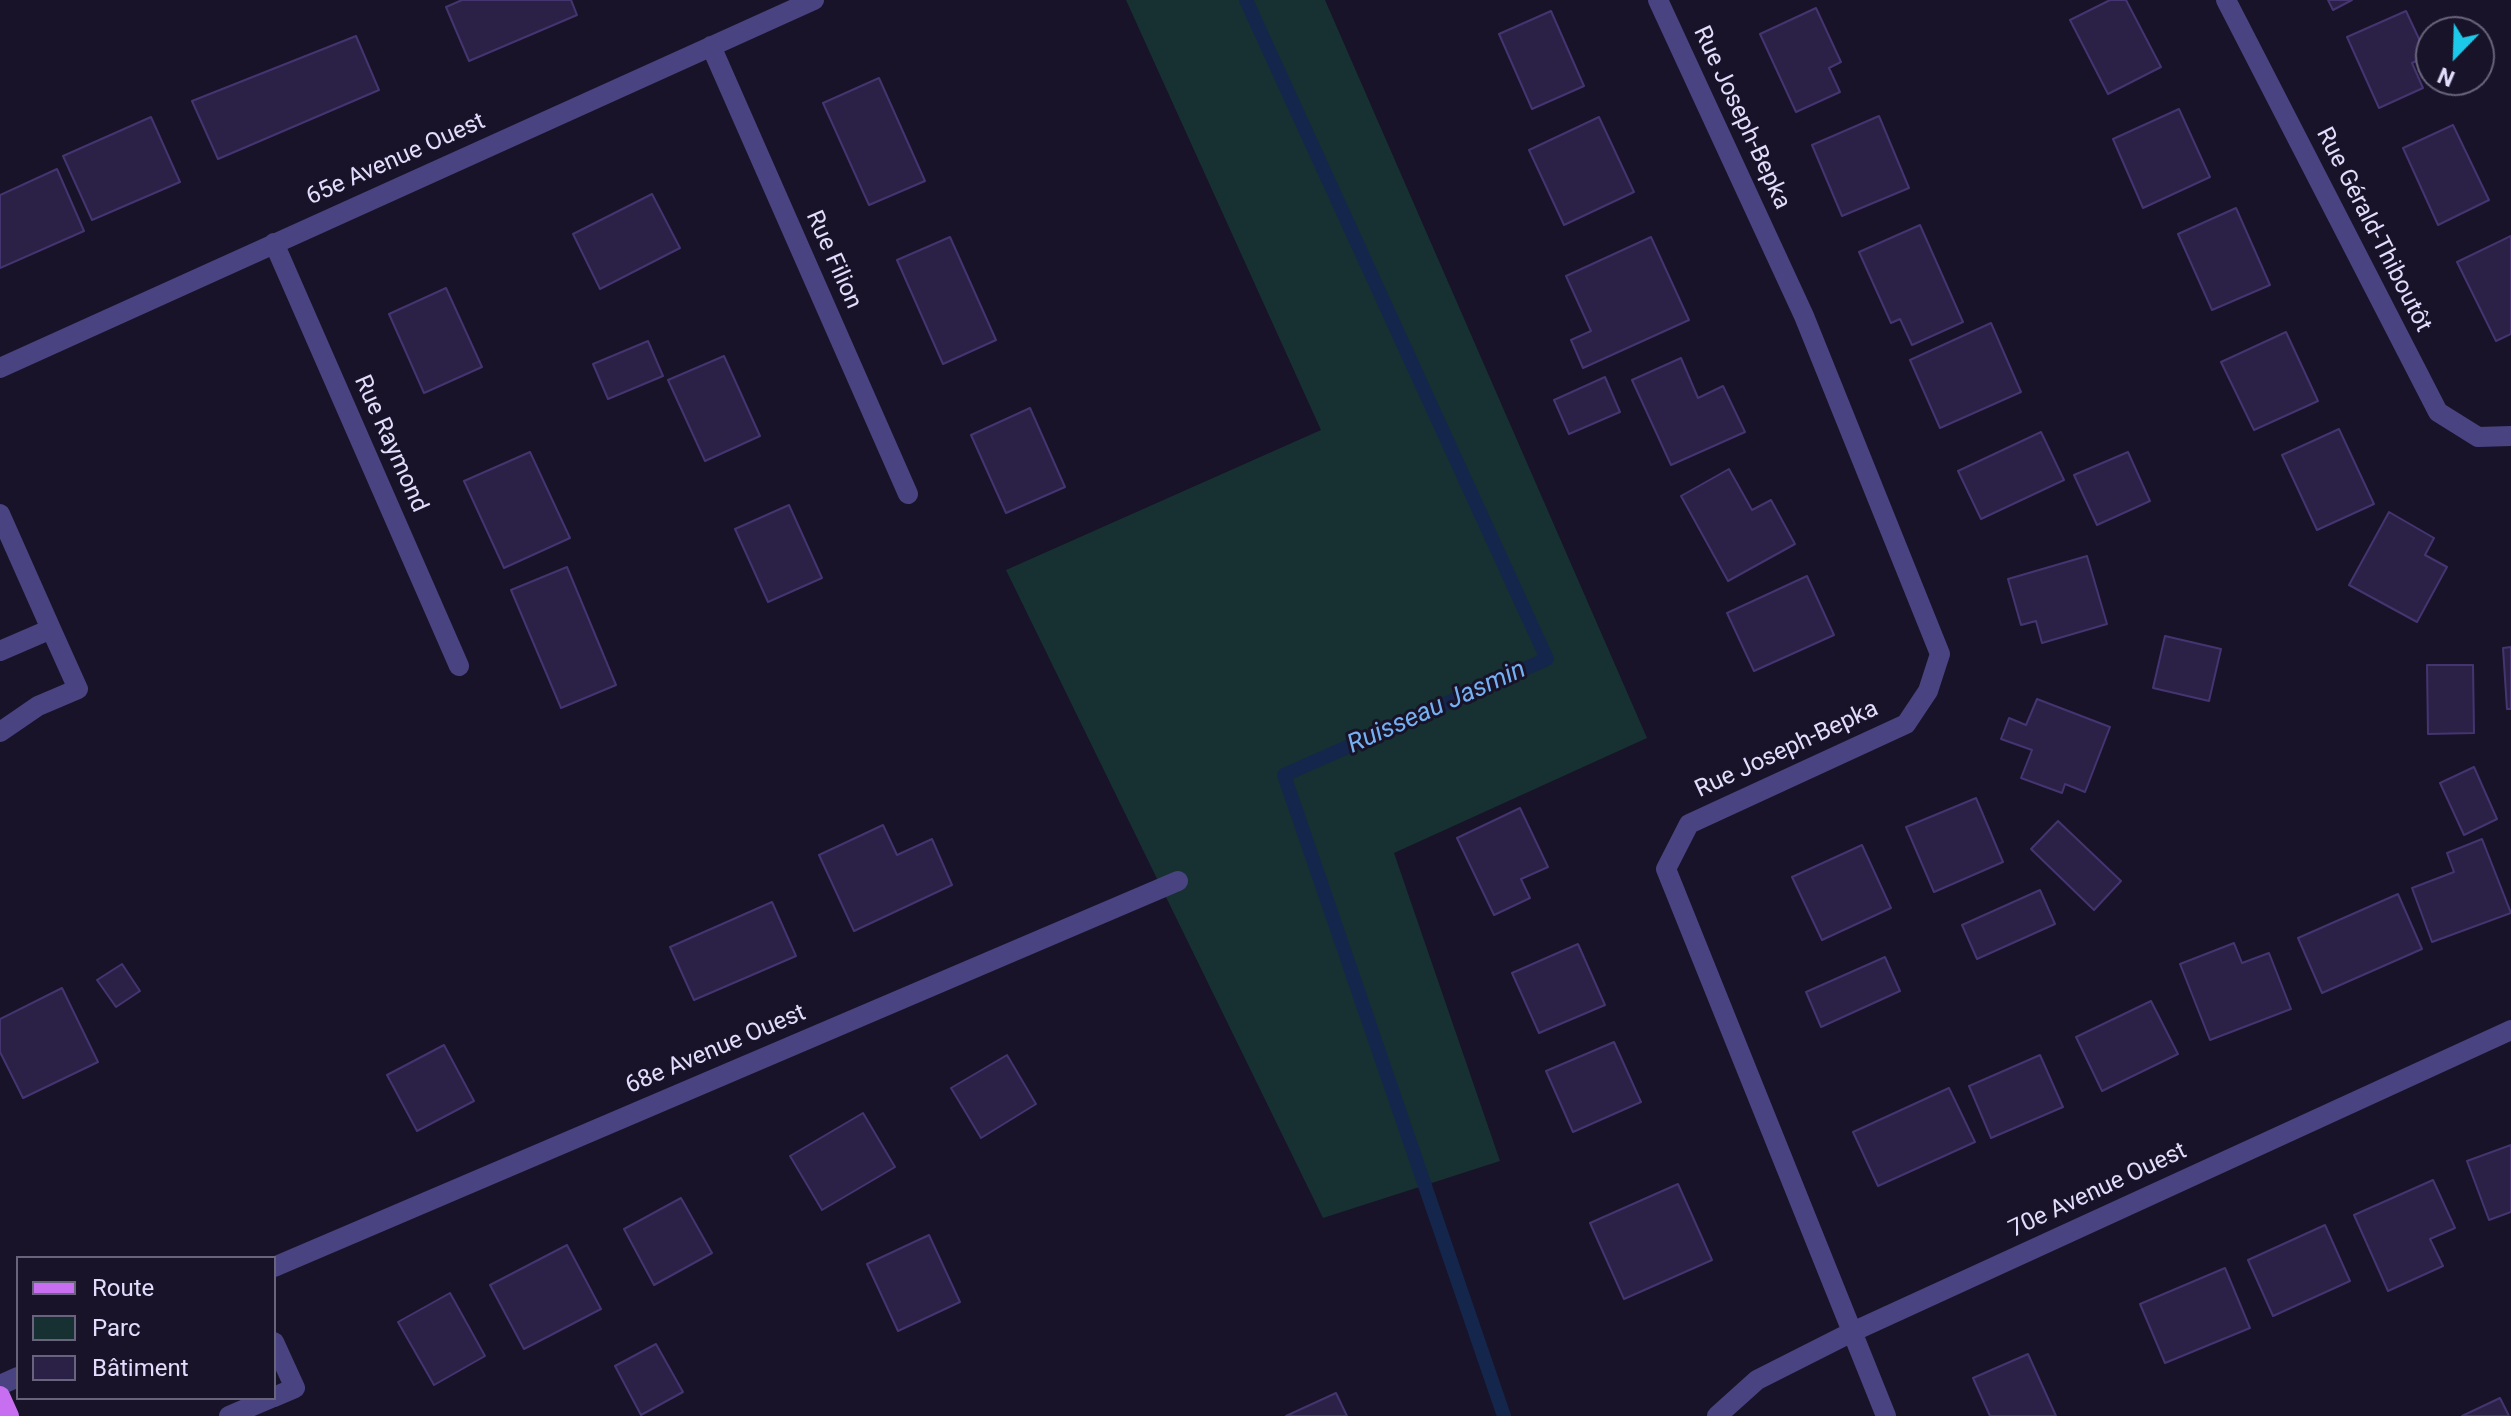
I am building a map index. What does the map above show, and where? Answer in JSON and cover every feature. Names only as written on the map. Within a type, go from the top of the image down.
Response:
[{"type":"main road","points":[[0,1396],[9,1416]]},
{"type":"street","name":"65e Avenue Ouest","points":[[0,368],[814,0]]},
{"type":"street","name":"Rue Joseph-Bepka","points":[[1658,0],[1804,316],[1940,654],[1928,691],[1906,724],[1689,824],[1666,869],[1850,1333],[1886,1416]]},
{"type":"street","name":"Rue Gérald-Thiboutôt","points":[[2226,0],[2438,412],[2478,437],[2511,436]]},
{"type":"street","name":"Rue Filion","points":[[711,46],[908,494]]},
{"type":"street","name":"Rue Raymond","points":[[274,243],[459,666]]},
{"type":"street","points":[[0,514],[78,689],[38,706],[0,732]]},
{"type":"street","points":[[0,651],[51,629]]},
{"type":"street","name":"68e Avenue Ouest","points":[[276,1266],[1178,881]]},
{"type":"street","name":"70e Avenue Ouest","points":[[1717,1416],[1757,1380],[1850,1333],[2511,1030]]},
{"type":"street","points":[[276,1346],[295,1388],[276,1395]]},
{"type":"street","points":[[229,1416],[265,1400]]},
{"type":"green space","points":[[1126,0],[1325,0],[1647,738],[1394,853],[1500,1161],[1323,1218],[1006,570],[1321,430]]},
{"type":"building","points":[[462,0],[571,0],[577,15],[469,61],[446,7]]},
{"type":"building","points":[[2110,0],[2126,0],[2161,67],[2108,94],[2070,20]]},
{"type":"building","points":[[2328,0],[2352,0],[2333,10]]},
{"type":"building","points":[[1816,8],[1841,62],[1829,68],[1840,92],[1796,112],[1760,34]]},
{"type":"building","points":[[1551,11],[1584,86],[1532,109],[1499,34]]},
{"type":"building","points":[[2406,11],[2415,30],[2415,62],[2412,63],[2415,92],[2379,108],[2347,37]]},
{"type":"building","points":[[356,36],[379,90],[218,159],[192,101]]},
{"type":"building","points":[[879,78],[925,181],[869,205],[823,103]]},
{"type":"building","points":[[2179,109],[2210,177],[2143,208],[2113,139]]},
{"type":"building","points":[[1879,116],[1909,188],[1842,216],[1812,145]]},
{"type":"building","points":[[151,117],[180,182],[92,220],[63,156]]},
{"type":"building","points":[[1599,117],[1634,192],[1564,225],[1529,150]]},
{"type":"building","points":[[2453,125],[2489,200],[2438,225],[2403,148]]},
{"type":"building","points":[[57,169],[84,231],[0,268],[0,195]]},
{"type":"building","points":[[652,194],[680,248],[600,289],[573,234]]},
{"type":"building","points":[[2236,208],[2270,285],[2212,310],[2178,234]]},
{"type":"building","points":[[1920,225],[1963,322],[1912,345],[1900,319],[1891,323],[1859,252]]},
{"type":"building","points":[[2511,236],[2511,334],[2496,341],[2457,262]]},
{"type":"building","points":[[950,237],[996,340],[943,364],[897,260]]},
{"type":"building","points":[[1651,237],[1689,320],[1583,368],[1571,340],[1591,331],[1566,276]]},
{"type":"building","points":[[446,288],[482,367],[424,393],[389,314]]},
{"type":"building","points":[[1991,323],[2021,392],[1940,428],[1910,360]]},
{"type":"building","points":[[2286,332],[2318,401],[2254,430],[2221,362]]},
{"type":"building","points":[[648,341],[663,376],[608,399],[593,364]]},
{"type":"building","points":[[724,356],[760,436],[705,461],[668,380]]},
{"type":"building","points":[[1681,358],[1698,398],[1723,386],[1745,432],[1671,465],[1632,380]]},
{"type":"building","points":[[1605,377],[1620,412],[1569,434],[1554,400]]},
{"type":"building","points":[[1030,408],[1065,487],[1006,513],[971,435]]},
{"type":"building","points":[[2339,429],[2374,504],[2317,530],[2282,455]]},
{"type":"building","points":[[2041,432],[2064,480],[1981,519],[1958,471]]},
{"type":"building","points":[[530,452],[570,538],[504,568],[464,481]]},
{"type":"building","points":[[2128,452],[2150,501],[2097,525],[2074,475]]},
{"type":"building","points":[[1729,469],[1752,510],[1771,500],[1795,544],[1728,581],[1681,496]]},
{"type":"building","points":[[789,505],[822,578],[768,602],[735,529]]},
{"type":"building","points":[[2389,512],[2434,538],[2425,555],[2447,567],[2417,622],[2349,585]]},
{"type":"building","points":[[2087,556],[2107,624],[2042,643],[2036,621],[2021,625],[2008,579]]},
{"type":"building","points":[[567,567],[616,685],[561,708],[511,590]]},
{"type":"building","points":[[1807,576],[1834,635],[1754,671],[1727,613]]},
{"type":"building","points":[[2165,636],[2221,649],[2209,701],[2153,688]]},
{"type":"building","points":[[2511,647],[2511,709],[2507,709],[2503,648]]},
{"type":"building","points":[[2427,665],[2473,665],[2474,733],[2428,734]]},
{"type":"building","points":[[2037,699],[2110,727],[2085,792],[2065,784],[2062,793],[2021,778],[2032,750],[2001,739],[2009,718],[2026,725]]},
{"type":"building","points":[[2474,767],[2497,819],[2464,835],[2440,783]]},
{"type":"building","points":[[1976,798],[2003,862],[1934,892],[1906,827]]},
{"type":"building","points":[[1520,808],[1548,867],[1521,879],[1530,898],[1494,915],[1457,838]]},
{"type":"building","points":[[2058,821],[2121,881],[2094,910],[2031,849]]},
{"type":"building","points":[[883,825],[897,855],[932,839],[952,885],[854,931],[819,855]]},
{"type":"building","points":[[2482,839],[2511,913],[2432,942],[2412,888],[2454,872],[2447,853]]},
{"type":"building","points":[[1862,845],[1891,908],[1822,940],[1792,877]]},
{"type":"building","points":[[2040,890],[2055,924],[1977,959],[1962,925]]},
{"type":"building","points":[[2398,894],[2422,949],[2322,993],[2298,938]]},
{"type":"building","points":[[772,902],[796,956],[694,1000],[670,947]]},
{"type":"building","points":[[2234,943],[2242,963],[2269,953],[2291,1009],[2210,1040],[2180,964]]},
{"type":"building","points":[[1578,944],[1605,1005],[1539,1033],[1512,973]]},
{"type":"building","points":[[1885,957],[1900,991],[1821,1027],[1806,992]]},
{"type":"building","points":[[122,964],[140,991],[116,1007],[97,980]]},
{"type":"building","points":[[62,988],[98,1062],[23,1098],[0,1052],[0,1019]]},
{"type":"building","points":[[2151,1001],[2178,1054],[2102,1091],[2076,1037]]},
{"type":"building","points":[[1614,1042],[1641,1102],[1573,1132],[1546,1071]]},
{"type":"building","points":[[444,1045],[474,1101],[417,1131],[387,1075]]},
{"type":"building","points":[[1007,1055],[1036,1104],[981,1138],[951,1088]]},
{"type":"building","points":[[2040,1055],[2063,1107],[1991,1138],[1969,1086]]},
{"type":"building","points":[[1949,1088],[1975,1142],[1878,1186],[1853,1132]]},
{"type":"building","points":[[863,1113],[895,1167],[822,1210],[790,1156]]},
{"type":"building","points":[[2511,1145],[2511,1212],[2489,1220],[2467,1161]]},
{"type":"building","points":[[2433,1180],[2455,1228],[2430,1239],[2443,1266],[2388,1291],[2354,1215]]},
{"type":"building","points":[[1678,1184],[1712,1260],[1624,1299],[1590,1223]]},
{"type":"building","points":[[681,1198],[712,1253],[654,1285],[624,1229]]},
{"type":"building","points":[[2325,1225],[2350,1281],[2273,1316],[2248,1260]]},
{"type":"building","points":[[929,1235],[960,1302],[898,1331],[867,1264]]},
{"type":"building","points":[[567,1245],[601,1309],[524,1349],[490,1285]]},
{"type":"building","points":[[2225,1268],[2250,1328],[2165,1363],[2140,1304]]},
{"type":"building","points":[[450,1293],[485,1356],[434,1385],[398,1322]]},
{"type":"building","points":[[656,1344],[683,1392],[641,1415],[615,1366]]},
{"type":"building","points":[[2028,1354],[2056,1416],[1990,1416],[1973,1378]]},
{"type":"building","points":[[1336,1393],[1347,1416],[1286,1416]]},
{"type":"building","points":[[2500,1398],[2509,1416],[2462,1416]]},
{"type":"waterway","name":"Ruisseau Jasmin","points":[[1246,0],[1547,659],[1284,775],[1504,1416]]}]
